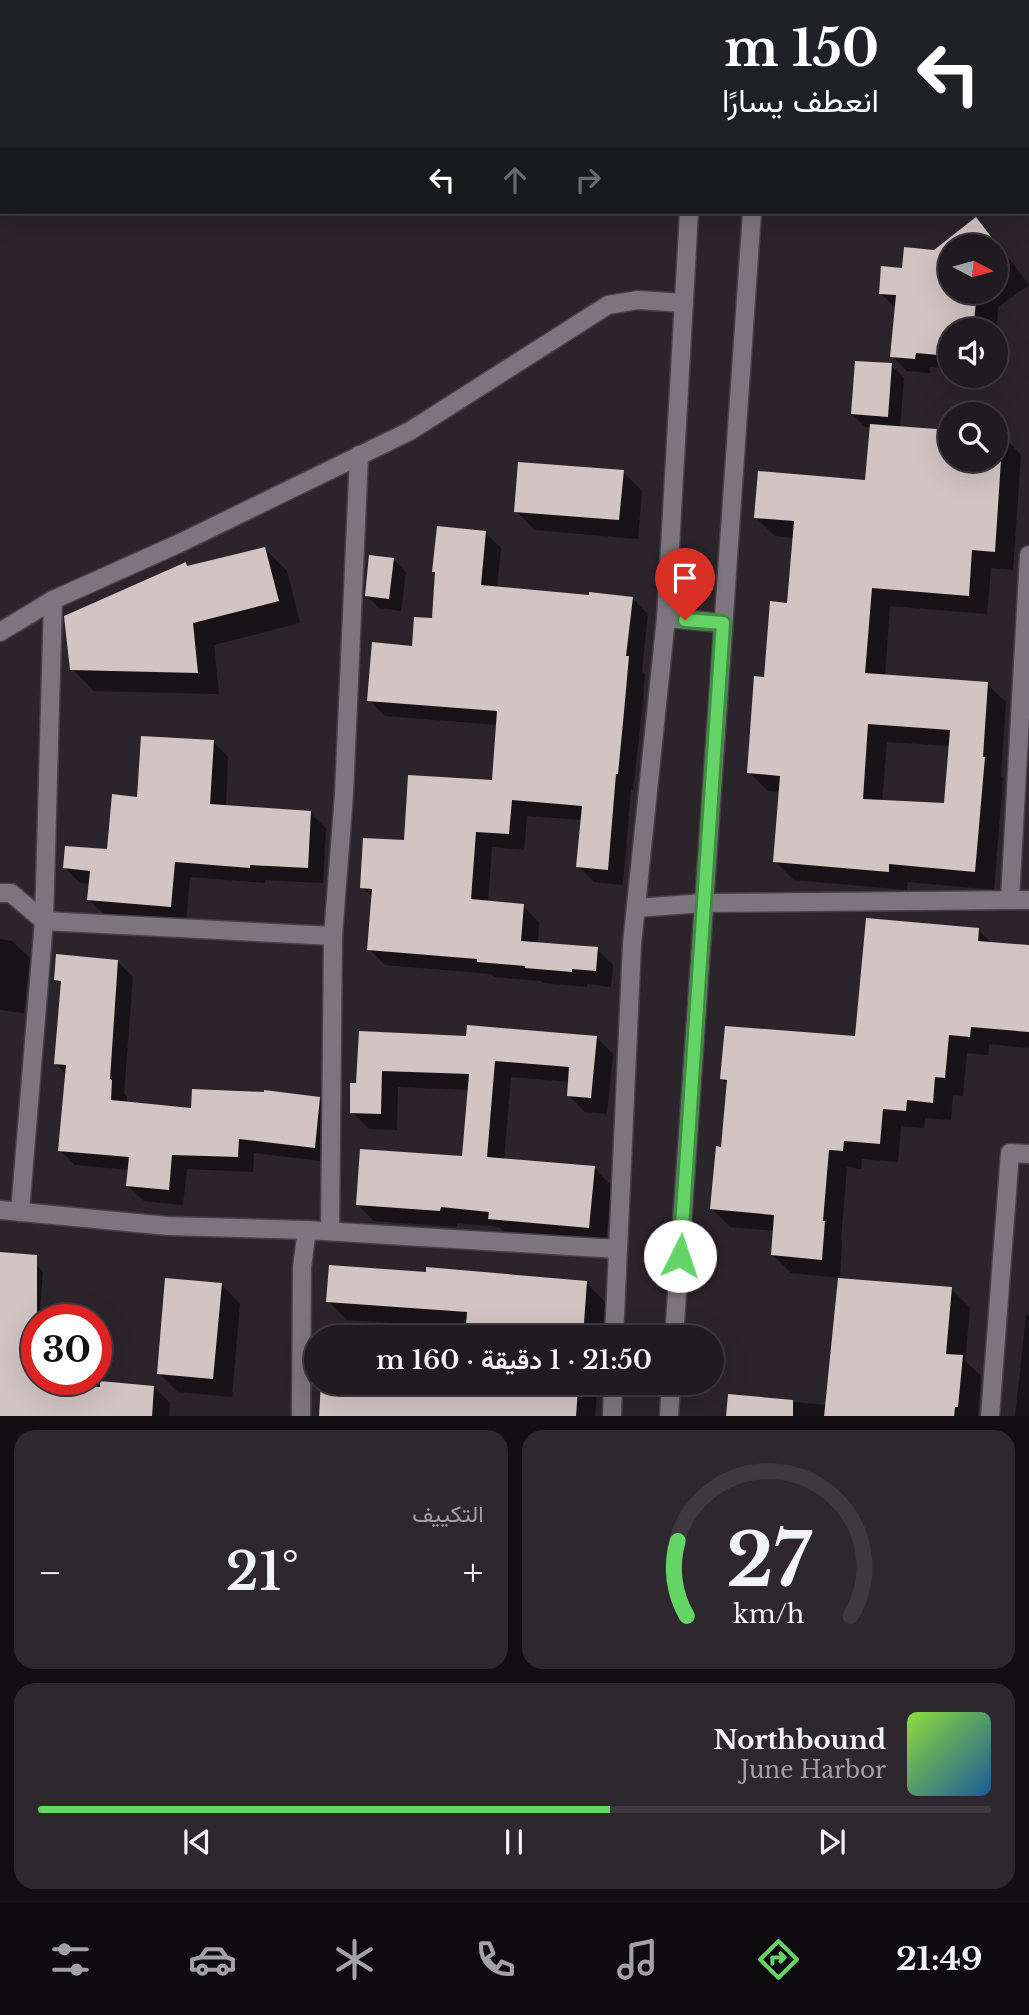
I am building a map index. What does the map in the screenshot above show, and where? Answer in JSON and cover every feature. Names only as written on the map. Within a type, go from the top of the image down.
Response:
[{"type":"street","points":[[614,1325],[632,944],[666,618],[689,214]]},
{"type":"street","points":[[675,1325],[752,214]]},
{"type":"street","points":[[0,632],[53,600],[180,543],[410,431],[608,305],[638,300],[684,303]]},
{"type":"street","points":[[330,1231],[332,936],[344,794],[359,456]]},
{"type":"street","points":[[1010,899],[1029,555]]},
{"type":"street","points":[[20,1212],[44,920],[53,600]]},
{"type":"street","points":[[666,618],[723,623]]},
{"type":"street","points":[[0,893],[11,893],[44,920],[332,936]]},
{"type":"street","points":[[637,908],[704,903],[1029,900]]},
{"type":"street","points":[[990,1416],[1010,1153],[1029,1154]]},
{"type":"street","points":[[0,1210],[167,1226],[330,1231],[617,1249]]},
{"type":"street","points":[[301,1416],[302,1267],[307,1230]]},
{"type":"street","points":[[612,1416],[613,1395]]},
{"type":"street","points":[[669,1416],[670,1395]]},
{"type":"building","points":[[976,217],[989,234],[954,234]]},
{"type":"building","points":[[904,247],[934,250],[938,247],[938,304],[976,304],[974,318],[938,318],[938,355],[916,353],[915,359],[890,357],[896,295],[879,294],[881,266],[902,268]]},
{"type":"building","points":[[855,361],[892,363],[888,417],[851,414]]},
{"type":"building","points":[[870,424],[938,429],[938,472],[1000,472],[995,552],[972,550],[969,596],[872,588],[865,673],[988,682],[985,757],[975,872],[889,864],[889,872],[773,862],[780,776],[747,773],[754,676],[764,677],[770,601],[787,603],[794,521],[754,518],[758,471],[865,480]],"holes":[[[868,724],[950,730],[944,803],[863,799]]]},
{"type":"building","points":[[518,462],[624,470],[619,520],[514,512]]},
{"type":"building","points":[[437,526],[486,531],[481,585],[633,597],[608,870],[576,867],[582,806],[512,800],[509,834],[476,832],[471,899],[524,904],[521,941],[598,947],[596,971],[525,968],[477,962],[477,959],[367,950],[372,889],[360,888],[363,838],[404,840],[408,775],[492,780],[497,711],[367,701],[372,642],[412,646],[414,617],[432,618],[435,572],[432,572]]},
{"type":"building","points":[[265,547],[279,601],[193,623],[198,673],[70,670],[64,616],[186,562],[187,566]]},
{"type":"building","points":[[369,555],[394,558],[389,599],[365,596]]},
{"type":"building","points":[[141,736],[214,740],[210,804],[311,811],[308,868],[250,865],[250,868],[175,862],[171,907],[87,900],[90,871],[63,868],[65,846],[107,849],[112,794],[137,797]]},
{"type":"building","points":[[866,918],[979,928],[978,941],[1029,945],[1029,1032],[971,1027],[970,1037],[949,1035],[945,1078],[935,1077],[933,1103],[907,1100],[906,1111],[883,1109],[880,1144],[844,1141],[843,1151],[829,1150],[822,1260],[771,1255],[774,1215],[710,1209],[716,1146],[721,1147],[727,1080],[720,1079],[725,1026],[855,1036]]},
{"type":"building","points":[[56,954],[118,960],[111,1100],[191,1108],[192,1089],[264,1090],[320,1097],[315,1148],[239,1139],[238,1157],[172,1155],[169,1190],[126,1186],[129,1157],[58,1151],[66,1065],[54,1064],[61,981],[54,980]]},
{"type":"building","points":[[467,1025],[597,1036],[591,1098],[567,1096],[569,1067],[495,1061],[487,1157],[595,1166],[589,1228],[488,1219],[489,1212],[441,1207],[440,1211],[356,1205],[360,1149],[462,1156],[469,1074],[382,1071],[381,1114],[350,1113],[350,1083],[356,1083],[359,1031],[466,1036]]},
{"type":"building","points":[[0,1252],[37,1255],[37,1304],[21,1304],[21,1395],[112,1395],[112,1382],[154,1386],[152,1416],[0,1416]]},
{"type":"building","points":[[329,1265],[426,1272],[426,1267],[587,1281],[584,1325],[466,1325],[467,1312],[326,1302]]},
{"type":"building","points":[[165,1278],[222,1283],[213,1379],[157,1374]]},
{"type":"building","points":[[838,1278],[952,1287],[946,1354],[963,1355],[958,1407],[955,1407],[954,1416],[824,1416]]},
{"type":"building","points":[[728,1394],[793,1400],[793,1416],[726,1416]]},
{"type":"building","points":[[320,1395],[578,1395],[576,1416],[319,1416]]},
{"type":"route","points":[[680,1256],[723,623],[685,620]]}]
